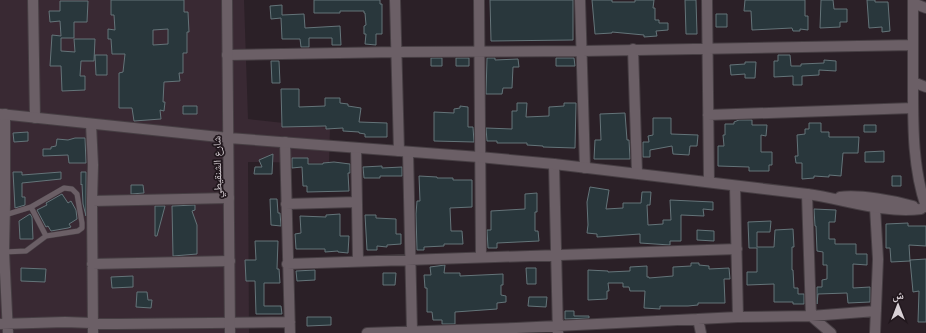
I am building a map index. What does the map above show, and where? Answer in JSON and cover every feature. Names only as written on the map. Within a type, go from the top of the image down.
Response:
[{"type":"street","points":[[33,0],[35,118]]},
{"type":"street","name":"شارع الشنقيطي","points":[[227,0],[230,328]]},
{"type":"street","points":[[395,0],[396,52],[404,151],[410,259],[412,331]]},
{"type":"street","points":[[479,0],[479,157],[481,257]]},
{"type":"street","points":[[580,0],[585,168]]},
{"type":"street","points":[[707,0],[709,182]]},
{"type":"street","points":[[924,209],[915,155],[913,108],[913,2],[926,8]]},
{"type":"street","points":[[227,56],[396,52],[582,51],[913,45]]},
{"type":"street","points":[[633,49],[637,173]]},
{"type":"street","points":[[913,82],[926,87]]},
{"type":"street","points":[[708,115],[913,108]]},
{"type":"street","points":[[290,322],[230,328],[93,322],[5,327],[3,281],[5,214],[2,114],[229,138],[554,164],[807,194],[834,198],[847,202],[904,210],[924,209]]},
{"type":"street","points":[[91,124],[93,160],[93,333]]},
{"type":"street","points":[[285,142],[290,333]]},
{"type":"street","points":[[356,148],[358,261]]},
{"type":"street","points":[[554,164],[557,329]]},
{"type":"street","points":[[735,186],[738,317]]},
{"type":"street","points":[[807,194],[811,316],[831,333]]},
{"type":"street","points":[[834,198],[848,196],[874,198],[924,209]]},
{"type":"street","points":[[92,201],[229,198]]},
{"type":"street","points":[[286,204],[356,202]]},
{"type":"street","points":[[875,206],[878,260],[875,333]]},
{"type":"street","points":[[288,264],[737,249]]},
{"type":"street","points":[[92,264],[230,261]]},
{"type":"street","points":[[367,333],[557,329],[698,319],[811,316],[876,311]]},
{"type":"street","points":[[698,319],[701,333]]},
{"type":"lane","points":[[4,252],[26,250],[46,236],[78,231],[82,228],[77,194],[72,189],[64,188],[31,207],[5,214]]},
{"type":"lane","points":[[31,207],[46,236]]},
{"type":"shaded area","points":[[0,0],[244,0],[248,119],[330,128],[329,163],[248,162],[249,333],[0,333]]},
{"type":"building","points":[[111,0],[184,0],[184,12],[188,12],[189,32],[187,32],[187,53],[183,53],[183,73],[179,73],[180,81],[164,82],[163,102],[165,102],[164,111],[160,110],[161,119],[134,121],[132,108],[119,108],[119,73],[123,72],[125,54],[112,54],[111,39],[108,39],[108,29],[115,30],[114,15],[111,15]],"holes":[[[168,29],[168,44],[153,45],[153,30]]]},
{"type":"building","points":[[314,0],[380,0],[380,4],[382,4],[382,34],[376,34],[376,45],[365,44],[366,34],[364,34],[364,26],[366,25],[364,11],[314,13]]},
{"type":"building","points":[[490,0],[573,0],[573,40],[491,41]]},
{"type":"building","points":[[592,0],[635,2],[635,0],[654,0],[653,8],[655,8],[655,20],[659,20],[659,23],[668,23],[668,30],[656,31],[657,36],[644,37],[644,35],[612,32],[595,34]]},
{"type":"building","points":[[685,0],[696,0],[697,34],[686,34]]},
{"type":"building","points":[[745,0],[805,0],[805,16],[808,16],[808,30],[800,29],[800,31],[793,31],[792,28],[752,30],[751,11],[744,11]]},
{"type":"building","points":[[821,0],[833,0],[834,9],[847,9],[847,22],[840,22],[840,27],[820,28]]},
{"type":"building","points":[[867,0],[875,0],[875,2],[888,2],[890,31],[882,32],[882,27],[869,28]]},
{"type":"building","points":[[60,1],[88,1],[87,22],[74,22],[74,38],[61,38],[61,51],[75,52],[74,39],[95,39],[94,61],[81,61],[80,76],[85,76],[85,90],[62,91],[61,66],[50,66],[52,35],[61,36],[60,21],[50,22],[49,11],[60,11]]},
{"type":"building","points":[[282,5],[282,15],[304,14],[305,28],[340,26],[341,45],[332,45],[332,38],[309,38],[309,47],[301,47],[300,39],[282,39],[281,18],[271,19],[270,6]]},
{"type":"building","points":[[716,14],[727,14],[727,27],[716,27]]},
{"type":"building","points":[[95,55],[107,55],[107,75],[96,75]]},
{"type":"building","points":[[778,55],[790,55],[791,66],[824,63],[824,60],[836,61],[836,71],[819,70],[819,75],[802,76],[802,85],[793,85],[793,76],[774,77],[774,61],[778,61]]},
{"type":"building","points":[[431,58],[442,58],[442,66],[431,66]]},
{"type":"building","points":[[456,58],[469,58],[469,66],[456,66]]},
{"type":"building","points":[[487,58],[495,58],[495,60],[518,59],[519,67],[513,67],[512,88],[503,88],[502,94],[486,94]]},
{"type":"building","points":[[556,58],[574,58],[575,66],[556,66]]},
{"type":"building","points":[[271,61],[279,61],[280,83],[272,83]]},
{"type":"building","points":[[745,62],[756,62],[755,78],[745,78],[745,74],[731,75],[730,65],[745,64]]},
{"type":"building","points":[[281,89],[299,89],[299,107],[325,106],[325,98],[340,98],[340,103],[361,108],[359,122],[387,123],[387,137],[365,137],[365,134],[359,132],[343,131],[343,128],[326,129],[326,126],[282,127]]},
{"type":"building","points":[[517,103],[527,103],[526,117],[549,116],[549,107],[564,106],[564,103],[576,103],[575,148],[543,147],[527,145],[527,143],[497,143],[497,141],[487,141],[486,128],[512,129],[512,111],[517,111]]},
{"type":"building","points":[[183,106],[197,106],[197,114],[183,114]]},
{"type":"building","points":[[460,106],[468,107],[468,127],[473,127],[474,142],[434,141],[434,112],[454,113],[454,109],[460,108]]},
{"type":"building","points":[[625,113],[630,159],[594,159],[595,140],[601,140],[600,114]]},
{"type":"building","points":[[653,118],[671,118],[671,134],[698,135],[697,146],[690,146],[689,155],[673,154],[672,146],[650,150],[650,157],[643,157],[643,142],[649,142],[648,136],[653,135]]},
{"type":"building","points":[[739,120],[752,120],[752,125],[767,125],[766,136],[761,135],[761,152],[772,152],[772,165],[769,165],[769,171],[749,171],[749,167],[718,166],[718,146],[724,146],[723,135],[725,135],[725,124],[734,124],[734,122]]},
{"type":"building","points":[[809,123],[821,123],[821,132],[829,132],[829,137],[859,137],[858,153],[843,153],[841,176],[814,176],[814,178],[802,179],[802,163],[796,163],[795,156],[798,156],[797,135],[805,134],[805,129],[809,129]]},
{"type":"building","points":[[864,125],[876,125],[876,132],[864,132]]},
{"type":"building","points":[[28,132],[28,141],[14,142],[13,133]]},
{"type":"building","points":[[85,138],[86,163],[69,163],[68,155],[43,156],[43,149],[51,149],[51,147],[56,146],[57,139],[68,140]]},
{"type":"building","points":[[884,151],[884,162],[865,162],[865,152]]},
{"type":"building","points":[[273,154],[272,174],[254,174],[255,167],[262,167],[259,160]]},
{"type":"building","points":[[292,158],[308,158],[308,164],[334,162],[350,164],[350,173],[348,173],[349,191],[307,192],[307,186],[303,186],[302,167],[292,168]]},
{"type":"building","points":[[382,166],[382,168],[402,167],[402,176],[364,178],[363,167]]},
{"type":"building","points":[[13,172],[22,172],[22,175],[61,172],[61,179],[22,183],[22,197],[25,197],[25,205],[15,208]]},
{"type":"building","points":[[81,172],[86,172],[86,216],[83,204]]},
{"type":"building","points":[[419,176],[453,178],[453,180],[472,180],[472,207],[450,208],[451,231],[462,231],[463,244],[444,244],[444,246],[424,247],[424,250],[417,250],[416,214],[417,201],[420,201]]},
{"type":"building","points":[[892,176],[901,176],[901,186],[892,186]]},
{"type":"building","points":[[131,185],[143,185],[144,193],[131,194]]},
{"type":"building","points":[[590,187],[609,190],[606,209],[623,208],[623,203],[641,203],[642,192],[651,192],[650,205],[647,205],[648,225],[663,224],[663,220],[671,220],[670,200],[713,202],[713,210],[703,209],[704,216],[681,215],[681,241],[670,241],[670,245],[640,243],[640,234],[597,237],[597,234],[587,233],[587,202]]},
{"type":"building","points":[[537,193],[535,231],[538,231],[539,241],[497,243],[497,248],[488,248],[487,230],[491,230],[491,211],[525,209],[525,194]]},
{"type":"building","points":[[62,194],[68,203],[71,201],[76,210],[77,219],[69,224],[71,227],[51,231],[48,226],[46,227],[37,210]]},
{"type":"building","points":[[270,199],[277,199],[281,226],[271,225]]},
{"type":"building","points":[[195,205],[195,210],[192,211],[197,225],[197,254],[173,256],[172,206]]},
{"type":"building","points":[[155,206],[165,206],[157,236],[155,236]]},
{"type":"building","points":[[814,209],[836,210],[835,222],[829,222],[829,239],[835,239],[835,244],[856,244],[856,254],[867,254],[867,265],[853,264],[853,288],[870,287],[870,302],[848,303],[847,293],[818,294],[817,304],[817,287],[822,287],[822,280],[827,279],[827,265],[823,265],[823,252],[817,251]]},
{"type":"building","points":[[30,214],[32,217],[33,239],[20,239],[19,221]]},
{"type":"building","points":[[340,214],[340,236],[349,236],[348,253],[338,251],[325,252],[325,249],[296,249],[295,234],[301,233],[300,216],[326,217],[326,215]]},
{"type":"building","points":[[365,215],[376,215],[376,218],[396,219],[396,234],[401,234],[401,244],[387,245],[387,247],[377,246],[377,250],[367,250]]},
{"type":"building","points":[[771,221],[770,232],[757,232],[757,247],[774,247],[775,230],[793,229],[794,247],[792,247],[792,270],[794,288],[798,288],[798,294],[804,294],[804,304],[793,304],[793,302],[774,302],[774,284],[747,285],[747,272],[757,272],[757,248],[749,248],[748,222]]},
{"type":"building","points":[[908,223],[908,226],[926,226],[926,246],[909,245],[910,261],[891,262],[890,248],[886,248],[886,224]]},
{"type":"building","points":[[697,230],[714,231],[714,241],[697,240]]},
{"type":"building","points":[[255,241],[278,241],[277,269],[279,269],[280,283],[264,283],[264,306],[281,306],[282,314],[256,314],[255,281],[246,281],[245,260],[256,260]]},
{"type":"building","points":[[926,259],[926,322],[918,322],[919,291],[913,292],[910,260]]},
{"type":"building","points":[[691,263],[699,263],[699,265],[709,266],[709,269],[729,268],[730,279],[724,279],[725,303],[698,303],[698,305],[688,306],[660,306],[660,309],[644,308],[645,291],[630,291],[629,287],[623,287],[623,283],[608,283],[609,291],[607,291],[607,299],[588,300],[588,270],[608,272],[630,271],[630,267],[647,266],[647,277],[649,278],[673,276],[673,267],[691,266]]},
{"type":"building","points":[[445,265],[444,273],[460,273],[460,276],[503,274],[501,295],[506,296],[506,302],[497,303],[497,309],[455,312],[455,324],[442,324],[442,320],[433,320],[432,312],[427,312],[427,288],[425,288],[424,275],[431,275],[430,267]]},
{"type":"building","points":[[21,268],[46,269],[45,282],[21,281]]},
{"type":"building","points":[[526,268],[536,268],[536,284],[527,284]]},
{"type":"building","points":[[315,270],[315,280],[297,281],[296,271]]},
{"type":"building","points":[[383,273],[396,273],[395,285],[383,285]]},
{"type":"building","points":[[133,276],[133,287],[112,288],[111,277]]},
{"type":"building","points":[[137,292],[147,292],[148,300],[152,300],[151,308],[136,307]]},
{"type":"building","points":[[529,297],[547,297],[546,307],[528,306]]},
{"type":"building","points":[[565,311],[574,311],[574,316],[589,316],[589,318],[565,319]]},
{"type":"building","points":[[307,317],[331,317],[331,325],[307,326]]}]
